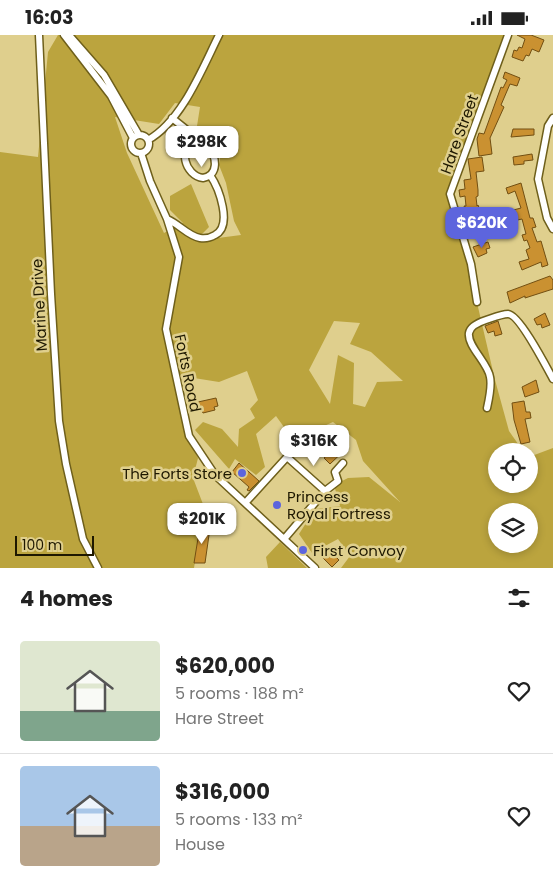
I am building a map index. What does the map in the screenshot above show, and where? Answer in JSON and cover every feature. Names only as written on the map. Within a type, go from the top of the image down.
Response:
[{"type":"street","name":"Marine Drive","points":[[39,35],[59,421],[66,464],[83,539],[98,568]]},
{"type":"street","points":[[64,35],[104,85],[136,136],[148,140]]},
{"type":"street","points":[[69,35],[104,75],[136,136]]},
{"type":"street","points":[[141,153],[148,148],[148,140],[172,118],[199,76],[219,35]]},
{"type":"street","name":"Hare Street","points":[[477,302],[471,264],[450,194],[508,35]]},
{"type":"street","points":[[172,118],[194,136],[198,143]]},
{"type":"street","points":[[553,118],[548,126],[538,179],[553,229]]},
{"type":"street","name":"Forts Road","points":[[136,136],[132,148],[141,153],[150,181],[167,219],[179,257],[166,329],[189,436],[216,475],[315,568]]},
{"type":"street","points":[[198,143],[205,145],[214,157],[215,169],[210,175],[203,178],[197,177],[187,165],[185,157],[186,150],[191,145],[198,143]]},
{"type":"street","points":[[167,219],[200,238],[209,238],[218,233],[223,226],[222,205],[210,175]]},
{"type":"street","points":[[487,408],[490,378],[485,364],[469,336],[469,330],[485,320],[508,314],[513,315],[553,379]]},
{"type":"street","points":[[246,502],[287,457],[326,491]]},
{"type":"street","points":[[285,538],[326,491],[338,481],[335,473],[344,463]]},
{"type":"shaded area","points":[[58,35],[509,35],[451,191],[495,380],[509,431],[517,443],[488,443],[488,493],[538,493],[538,454],[553,448],[553,568],[341,568],[350,556],[338,539],[312,553],[299,534],[315,509],[340,506],[334,485],[348,478],[369,477],[400,502],[363,461],[356,440],[333,422],[306,434],[312,451],[291,450],[289,434],[276,416],[256,434],[265,467],[256,475],[235,459],[229,469],[195,430],[203,422],[222,429],[238,447],[239,429],[255,418],[250,409],[258,400],[247,371],[219,382],[175,375],[183,426],[198,458],[193,478],[206,512],[201,525],[194,568],[0,568],[0,152],[38,157],[48,52]],"holes":[[[175,103],[200,107],[197,126],[230,141],[221,152],[219,165],[226,183],[234,221],[241,235],[195,241],[209,227],[191,184],[170,196],[170,210],[183,223],[164,233],[127,153],[115,117],[159,124]],[[334,321],[360,323],[350,344],[371,352],[403,381],[377,382],[365,407],[353,404],[354,363],[338,355],[330,404],[309,370]]]},
{"type":"shaded area","points":[[280,542],[307,568],[268,568],[266,557]]},
{"type":"building","points":[[517,35],[531,35],[544,40],[539,52],[532,49],[529,56],[526,55],[523,61],[512,57],[514,50],[517,51],[519,47],[522,48],[525,39]]},
{"type":"building","points":[[505,72],[520,78],[517,86],[510,84],[501,105],[504,107],[490,138],[492,154],[479,156],[477,139],[479,133],[484,134],[501,87],[503,88],[507,80],[503,78]]},
{"type":"building","points":[[513,129],[534,129],[534,135],[511,137]]},
{"type":"building","points":[[532,154],[533,160],[524,161],[524,164],[514,165],[513,157]]},
{"type":"building","points":[[482,157],[484,171],[476,172],[478,196],[476,197],[477,206],[483,218],[521,208],[515,191],[508,194],[506,188],[521,183],[530,218],[533,218],[536,227],[532,228],[537,242],[541,241],[548,265],[542,267],[541,262],[522,270],[519,262],[529,259],[526,250],[530,248],[527,240],[524,241],[522,235],[526,234],[522,219],[500,224],[498,219],[488,223],[489,226],[475,231],[471,219],[466,221],[464,215],[467,214],[464,206],[466,206],[465,196],[460,197],[459,190],[465,189],[464,180],[471,179],[468,159]]},
{"type":"building","points":[[488,242],[490,248],[486,249],[487,253],[478,257],[473,247]]},
{"type":"building","points":[[550,276],[553,280],[553,289],[525,298],[525,296],[510,303],[507,292]]},
{"type":"building","points":[[545,313],[550,325],[542,328],[541,324],[537,325],[534,319]]},
{"type":"building","points":[[498,321],[502,334],[495,336],[494,331],[488,333],[485,326]]},
{"type":"building","points":[[536,380],[539,392],[525,397],[522,387]]},
{"type":"building","points":[[216,398],[218,406],[214,407],[215,410],[203,413],[198,402]]},
{"type":"building","points":[[524,401],[526,412],[530,412],[531,418],[525,419],[530,442],[521,443],[514,420],[512,403]]},
{"type":"building","points":[[343,441],[348,447],[330,464],[324,458]]},
{"type":"building","name":"The Forts Store","points":[[239,463],[259,481],[249,491],[247,490],[249,487],[232,472]]},
{"type":"building","points":[[200,526],[210,528],[205,563],[194,563]]},
{"type":"building","points":[[328,549],[339,560],[332,567],[321,556]]},
{"type":"place","name":"The Forts Store","points":[[242,473]]},
{"type":"place","name":"Princess Royal Fortress","points":[[277,505]]},
{"type":"place","name":"First Convoy","points":[[303,550]]}]
